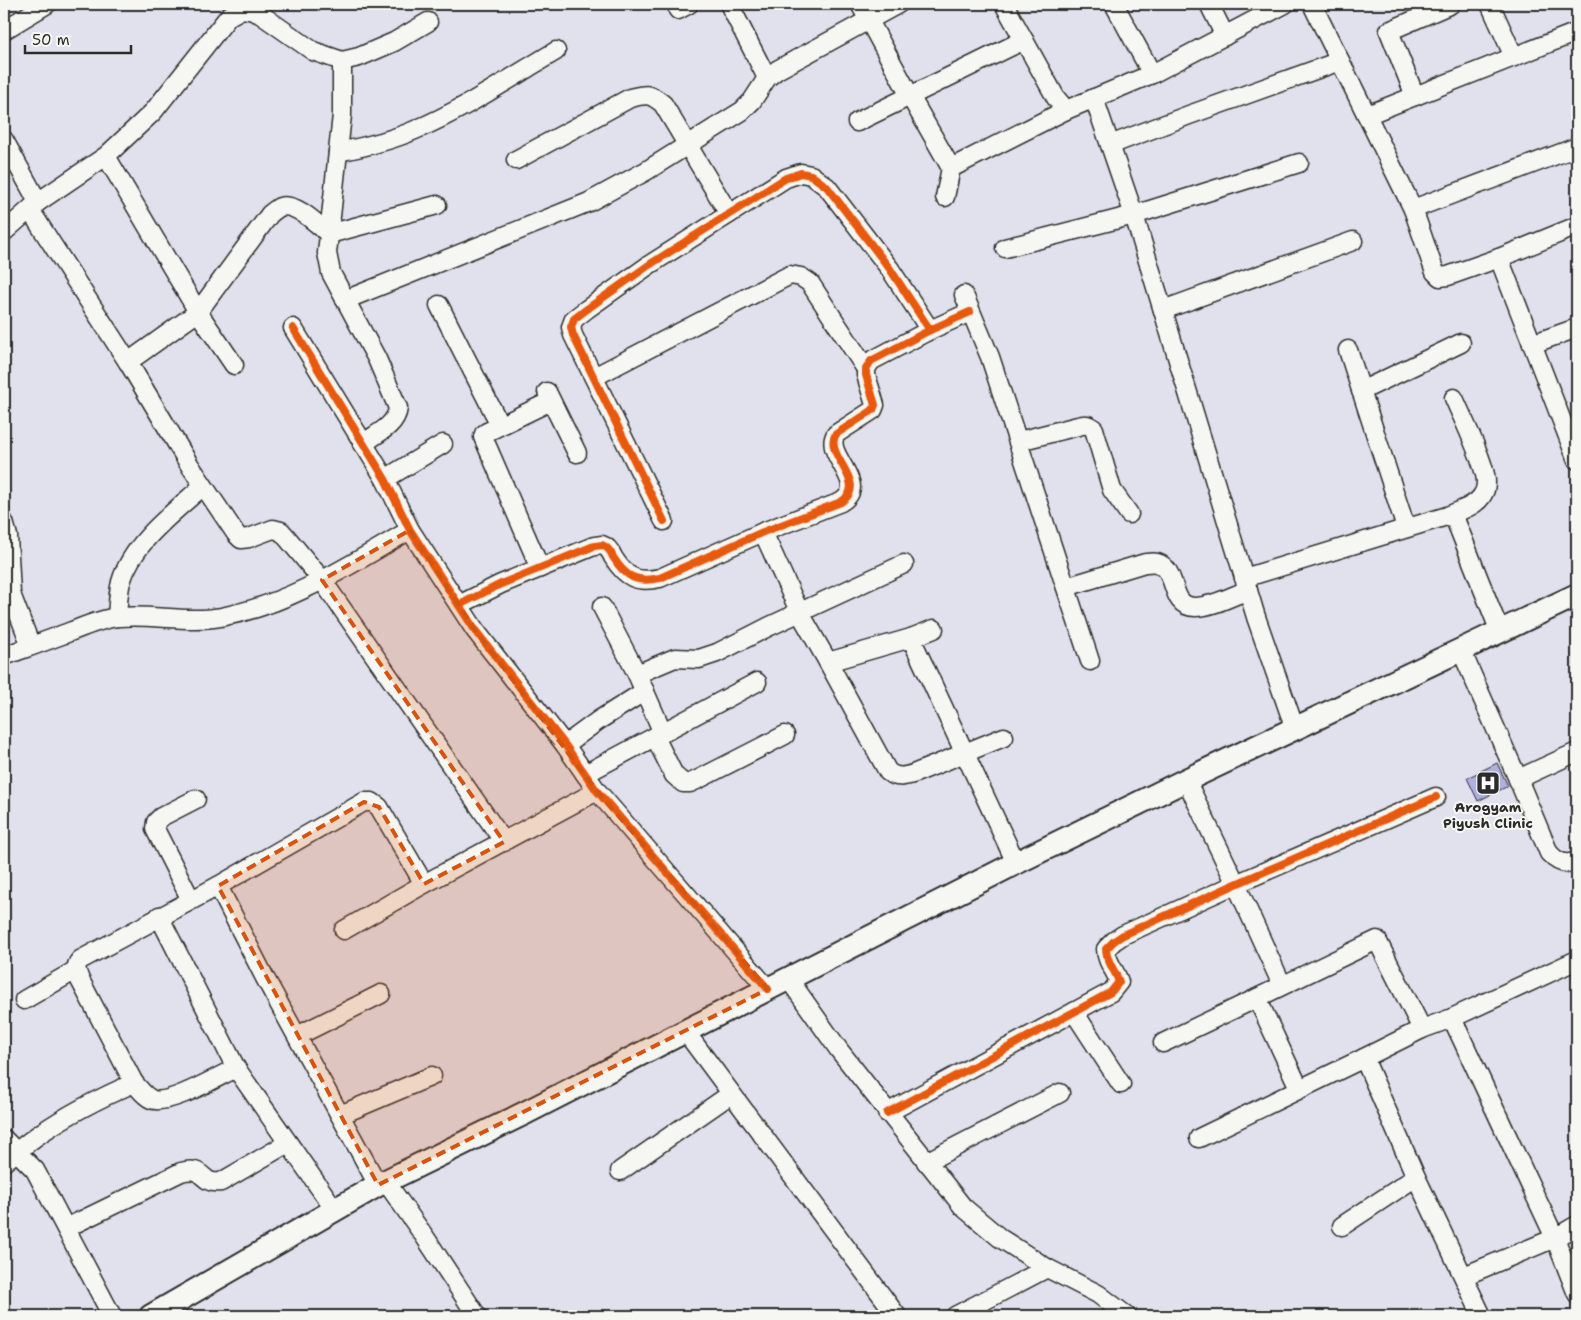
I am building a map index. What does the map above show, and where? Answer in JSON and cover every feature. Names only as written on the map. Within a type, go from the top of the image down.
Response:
[{"type":"main road","points":[[151,1316],[382,1184],[768,988],[1186,780],[1577,596]]},
{"type":"street","points":[[4,30],[47,4]]},
{"type":"street","points":[[729,4],[767,78]]},
{"type":"street","points":[[860,4],[951,168],[944,197]]},
{"type":"street","points":[[344,300],[589,202],[646,171],[742,111],[752,101],[767,78],[777,70],[898,4]]},
{"type":"street","points":[[1004,4],[1056,98],[1066,110]]},
{"type":"street","points":[[1114,4],[1152,74]]},
{"type":"street","points":[[1208,4],[1225,36]]},
{"type":"street","points":[[951,168],[1066,110],[1152,74],[1285,4]]},
{"type":"street","points":[[1312,4],[1413,209],[1435,272],[1440,277],[1448,276],[1499,258],[1577,226]]},
{"type":"street","points":[[1415,96],[1389,31],[1451,4]]},
{"type":"street","points":[[1490,4],[1514,57]]},
{"type":"street","points":[[4,232],[34,206],[106,156],[152,112],[229,16],[242,8],[260,14],[313,51],[342,61],[359,57],[394,42],[428,22]]},
{"type":"street","points":[[1367,115],[1577,32]]},
{"type":"street","points":[[857,122],[1024,40]]},
{"type":"street","points":[[338,152],[377,144],[416,130],[459,108],[556,51]]},
{"type":"street","points":[[342,61],[342,115],[327,253],[331,273],[377,359],[398,408],[398,416],[390,425],[362,444]]},
{"type":"street","points":[[1110,144],[1340,61]]},
{"type":"street","points":[[516,160],[630,98],[646,94],[654,96],[664,104],[729,214]]},
{"type":"street","points":[[1094,98],[1134,215],[1246,584],[1295,730]]},
{"type":"street","points":[[4,140],[34,206],[203,486],[236,534],[241,539],[249,538],[272,529],[281,531],[322,580],[504,842]]},
{"type":"street","points":[[1413,209],[1577,147]]},
{"type":"street","points":[[106,156],[198,312],[234,364]]},
{"type":"street","points":[[1005,248],[1134,215],[1299,163]]},
{"type":"street","points":[[664,521],[573,335],[571,327],[574,319],[649,265],[786,178],[801,173],[811,175],[827,187],[890,269],[930,330]]},
{"type":"street","points":[[329,234],[437,205]]},
{"type":"street","points":[[128,362],[198,312],[270,214],[279,207],[289,206],[304,213],[329,234]]},
{"type":"street","points":[[1163,310],[1353,242]]},
{"type":"street","points":[[1499,258],[1577,460]]},
{"type":"street","points":[[459,605],[501,584],[594,546],[602,545],[609,549],[615,560],[628,575],[638,580],[660,578],[763,532],[841,502],[849,497],[852,492],[852,484],[834,446],[833,439],[836,434],[873,410],[875,405],[866,369],[810,283],[801,276],[790,275],[594,377]]},
{"type":"street","points":[[866,369],[872,361],[930,330],[967,304],[990,356],[1090,661]]},
{"type":"street","points":[[439,305],[500,425]]},
{"type":"street","points":[[293,328],[385,479],[410,530],[475,630],[565,745],[597,791],[768,988]]},
{"type":"street","points":[[1532,344],[1577,328]]},
{"type":"street","points":[[1362,391],[1461,344]]},
{"type":"street","points":[[1348,350],[1406,528]]},
{"type":"street","points":[[540,568],[483,437],[487,432],[549,396],[577,453]]},
{"type":"street","points":[[1066,587],[1145,563],[1157,563],[1167,570],[1179,601],[1186,606],[1196,608],[1207,606],[1246,584],[1406,528],[1453,514],[1475,503],[1483,495],[1486,483],[1484,470],[1454,398]]},
{"type":"street","points":[[1018,441],[1085,424],[1090,425],[1094,429],[1112,490],[1129,514]]},
{"type":"street","points":[[385,479],[443,444]]},
{"type":"street","points":[[117,617],[121,581],[134,556],[154,530],[203,486]]},
{"type":"street","points":[[1453,514],[1500,632]]},
{"type":"street","points":[[4,522],[8,536],[12,594],[31,646]]},
{"type":"street","points":[[4,656],[117,617],[141,616],[190,619],[221,617],[293,594],[322,580],[410,530]]},
{"type":"street","points":[[763,532],[800,612],[888,772],[894,776],[901,777],[913,774],[1004,737]]},
{"type":"street","points":[[637,674],[675,658],[699,659],[717,653],[904,564]]},
{"type":"street","points":[[602,607],[645,691],[674,775],[683,783],[690,783],[699,779],[785,735]]},
{"type":"street","points":[[828,662],[911,638],[934,629]]},
{"type":"street","points":[[911,638],[1016,863]]},
{"type":"street","points":[[1461,650],[1549,852],[1554,859],[1562,863],[1571,864],[1577,861]]},
{"type":"street","points":[[586,774],[757,682]]},
{"type":"street","points":[[565,745],[599,720],[645,691]]},
{"type":"street","points":[[1518,778],[1577,752]]},
{"type":"street","points":[[1186,780],[1282,985]]},
{"type":"street","points":[[344,930],[424,884],[597,791]]},
{"type":"street","points":[[887,1113],[1111,992],[1119,982],[1106,954],[1106,950],[1114,941],[1131,930],[1436,797]]},
{"type":"street","points":[[192,900],[155,829],[156,822],[161,816],[196,799]]},
{"type":"street","points":[[236,1068],[168,1100],[152,1100],[134,1082],[76,970],[77,964],[80,960],[218,886],[364,802],[372,802],[379,807],[424,884]]},
{"type":"street","points":[[218,886],[340,1114],[382,1184],[425,1237],[476,1316]]},
{"type":"street","points":[[160,916],[236,1068],[335,1210]]},
{"type":"street","points":[[1162,1043],[1377,940],[1422,1029]]},
{"type":"street","points":[[1199,1138],[1422,1029],[1452,1018],[1577,960]]},
{"type":"street","points":[[24,1000],[76,970]]},
{"type":"street","points":[[788,978],[887,1113],[963,1207],[1000,1238],[1047,1268],[1098,1294],[1127,1316]]},
{"type":"street","points":[[297,1036],[382,994]]},
{"type":"street","points":[[1257,998],[1298,1088]]},
{"type":"street","points":[[1074,1012],[1121,1084]]},
{"type":"street","points":[[1452,1018],[1555,1238],[1577,1294]]},
{"type":"street","points":[[685,1031],[896,1316]]},
{"type":"street","points":[[1364,1058],[1416,1177],[1482,1316]]},
{"type":"street","points":[[340,1114],[432,1076]]},
{"type":"street","points":[[10,1157],[40,1133],[95,1101],[134,1082]]},
{"type":"street","points":[[926,1162],[1060,1093]]},
{"type":"street","points":[[620,1171],[731,1094]]},
{"type":"street","points":[[4,1139],[10,1157],[35,1170],[112,1316]]},
{"type":"street","points":[[66,1228],[180,1172],[196,1170],[208,1181],[214,1183],[221,1182],[288,1143]]},
{"type":"street","points":[[1342,1226],[1416,1177]]},
{"type":"street","points":[[1464,1276],[1555,1238],[1577,1225]]},
{"type":"street","points":[[955,1316],[1047,1268]]},
{"type":"highlighted area","points":[[410,530],[475,630],[597,791],[768,989],[378,1185],[218,886],[364,802],[379,807],[424,884],[504,842],[322,580]]},
{"type":"building","points":[[1497,763],[1508,786],[1478,801],[1467,778]]},
{"type":"cycle path","points":[[664,521],[573,335],[571,327],[574,319],[587,309],[649,265],[786,178],[801,173],[811,175],[827,187],[890,269],[930,330]]},
{"type":"cycle path","points":[[459,605],[501,584],[594,546],[602,545],[606,547],[623,570],[633,577],[645,580],[660,578],[763,532],[841,502],[849,494],[851,486],[849,478],[835,451],[833,442],[836,434],[873,410],[875,405],[866,375],[866,369],[871,361],[930,330],[970,312]]},
{"type":"cycle path","points":[[293,328],[385,479],[410,530],[475,630],[565,745],[597,791],[768,989]]},
{"type":"cycle path","points":[[887,1113],[1111,992],[1119,982],[1106,954],[1106,949],[1123,935],[1436,797]]},
{"type":"place","name":"Arogyam Piyush Clinic","points":[[1488,783]]}]
